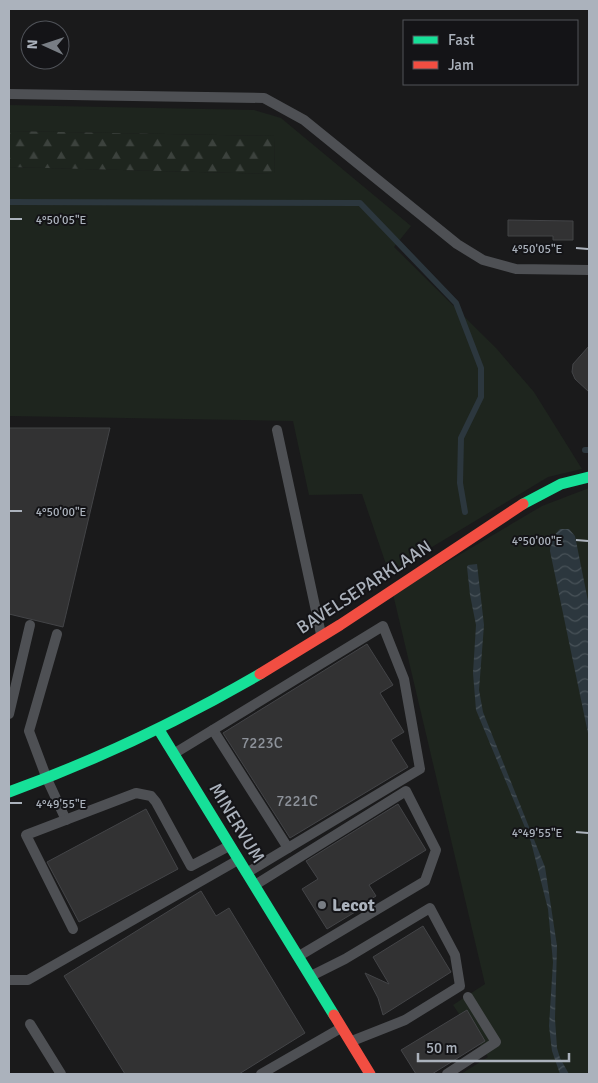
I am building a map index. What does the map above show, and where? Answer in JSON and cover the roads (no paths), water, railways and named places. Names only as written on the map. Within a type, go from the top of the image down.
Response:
[{"type":"street","name":"BAVELSEPARKLAAN","points":[[159,730],[253,680],[526,502],[561,484],[589,477]]},
{"type":"street","points":[[9,792],[47,779],[159,730]]},
{"type":"street","name":"MINERVUM","points":[[159,730],[370,1074]]},
{"type":"lane","points":[[9,94],[264,98],[304,120],[457,244],[483,260],[516,269],[589,270]]},
{"type":"lane","points":[[277,430],[321,635]]},
{"type":"lane","points":[[9,714],[30,625]]},
{"type":"lane","points":[[174,754],[383,626],[404,679],[420,769],[247,873]]},
{"type":"lane","points":[[57,634],[29,731],[47,779],[66,820]]},
{"type":"lane","points":[[213,730],[288,848]]},
{"type":"lane","points":[[255,886],[406,791],[436,850],[425,881],[298,957]]},
{"type":"lane","points":[[73,929],[26,835],[136,793],[145,794],[156,802],[191,866],[230,845]]},
{"type":"lane","points":[[9,980],[28,980],[239,860]]},
{"type":"lane","points":[[310,976],[345,959],[430,908],[455,955],[460,986],[405,1020],[350,1042]]},
{"type":"lane","points":[[446,1074],[496,1042],[468,997]]},
{"type":"lane","points":[[30,1024],[61,1074]]},
{"type":"lane","points":[[260,1074],[342,1027]]},
{"type":"water","points":[[560,529],[569,529],[575,536],[589,606],[589,738],[550,551],[551,539]]},
{"type":"water","points":[[477,564],[484,625],[479,690],[483,712],[545,867],[557,946],[555,1019],[557,1048],[569,1074],[560,1074],[552,1051],[549,1026],[553,962],[548,909],[531,842],[476,710],[473,673],[476,625],[467,567],[468,565]]},
{"type":"waterway","points":[[9,202],[360,203],[456,303],[481,368],[481,397],[461,438],[460,483],[465,512]]},
{"type":"place","name":"Lecot","points":[[322,905]]}]
